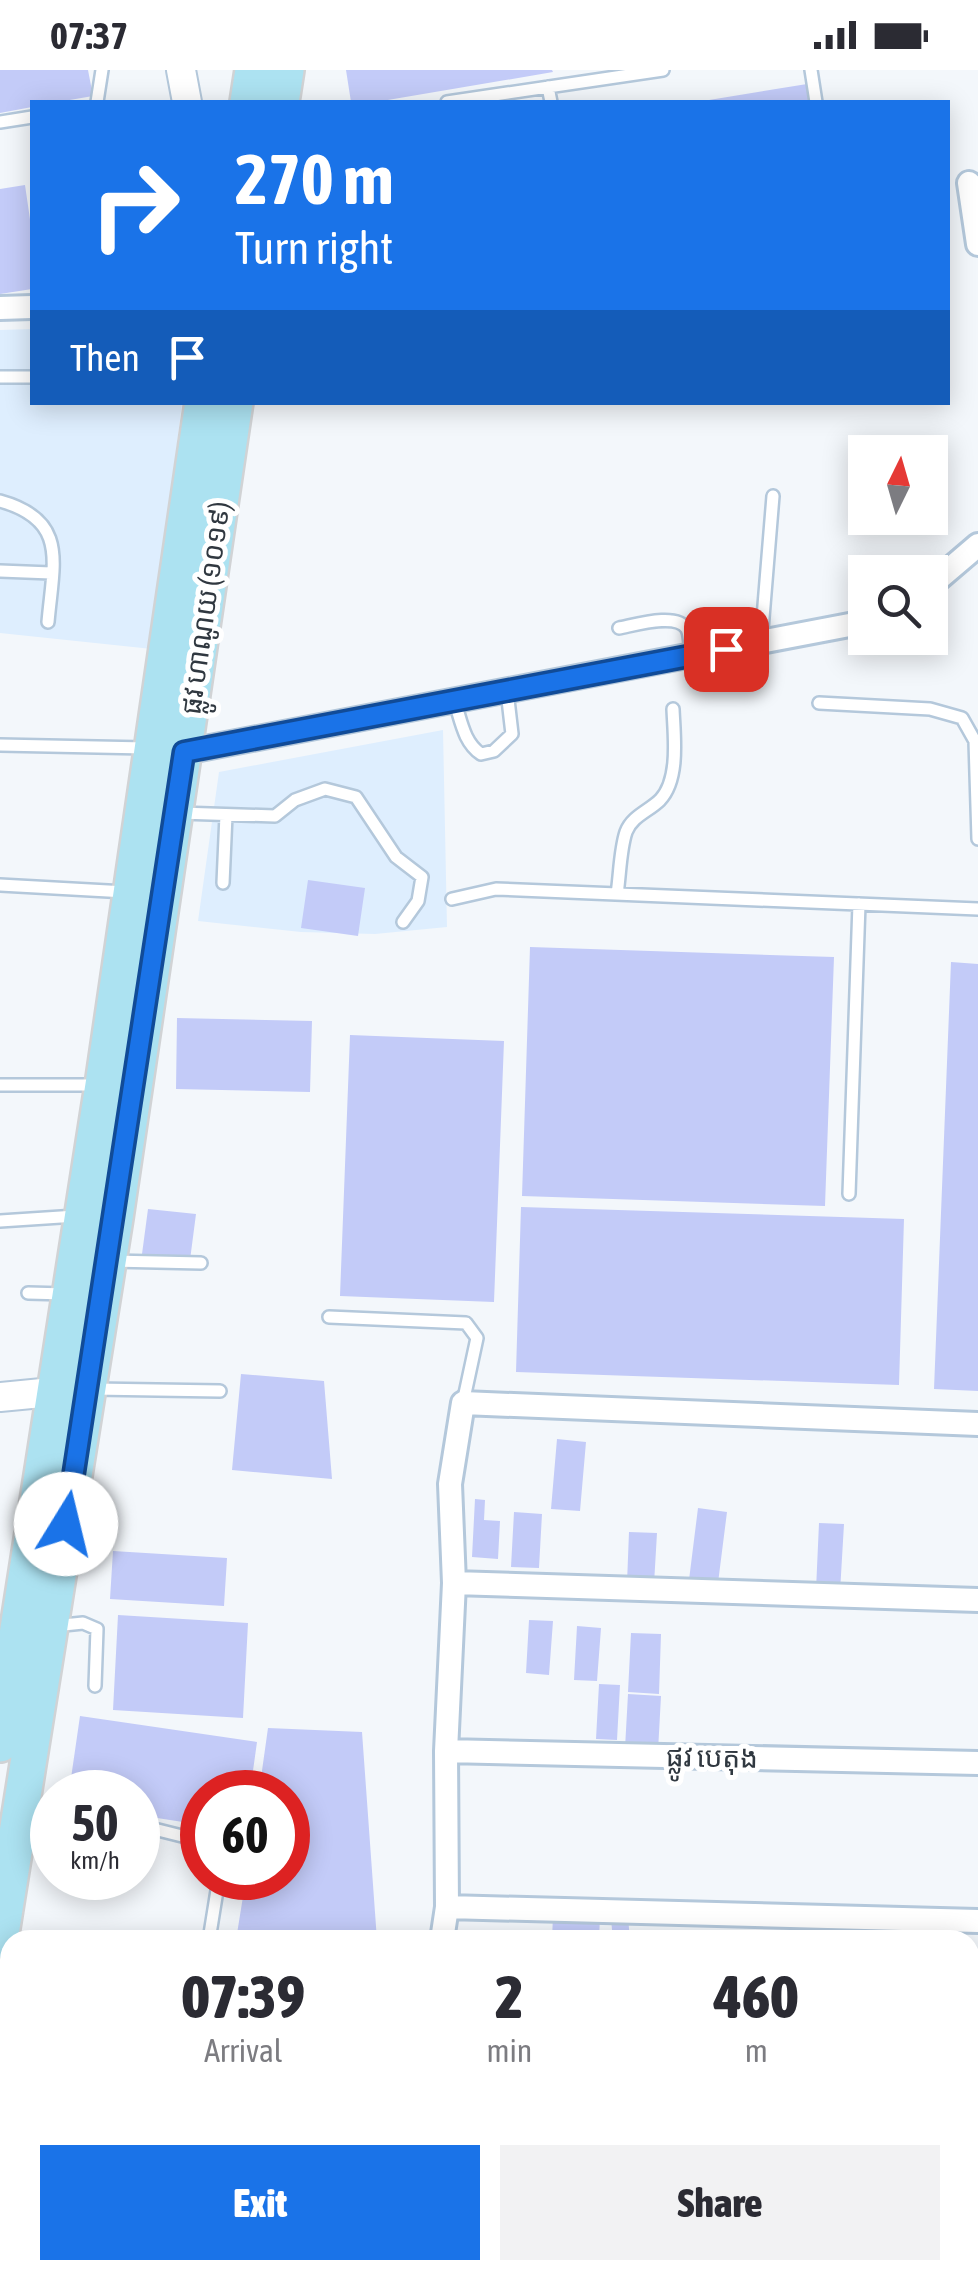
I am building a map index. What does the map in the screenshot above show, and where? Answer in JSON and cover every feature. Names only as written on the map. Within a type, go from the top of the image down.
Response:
[{"type":"main road","points":[[248,100],[254,70]]},
{"type":"main road","points":[[280,100],[286,70]]},
{"type":"main road","name":"ផ្លូវ ហាណូយ (១០១៩)","points":[[2,1930],[50,1626],[71,1390],[70,1294],[98,1217],[175,813],[167,750],[203,405]]},
{"type":"main road","name":"ផ្លូវ ហាណូយ (១០១៩)","points":[[0,1744],[8,1642],[20,1571],[108,1261],[98,1217],[103,1085],[131,892],[167,750],[234,405]]},
{"type":"street","points":[[181,70],[186,100]]},
{"type":"street","points":[[969,183],[978,244]]},
{"type":"street","points":[[0,308],[30,307]]},
{"type":"street","points":[[948,571],[978,545]]},
{"type":"street","points":[[167,750],[507,691],[848,625]]},
{"type":"street","points":[[0,1397],[71,1390]]},
{"type":"street","points":[[443,1930],[454,1583],[450,1484],[463,1403],[978,1424]]},
{"type":"street","points":[[454,1583],[978,1600]]},
{"type":"street","name":"ផ្លូវ បេតុង","points":[[446,1751],[978,1763]]},
{"type":"street","points":[[446,1907],[978,1921]]},
{"type":"lane","points":[[98,100],[102,70]]},
{"type":"lane","points":[[460,100],[663,70]]},
{"type":"lane","points":[[811,70],[816,100]]},
{"type":"lane","points":[[548,87],[551,100]]},
{"type":"lane","points":[[0,122],[30,117]]},
{"type":"lane","points":[[0,377],[30,378]]},
{"type":"lane","points":[[761,642],[773,496]]},
{"type":"lane","points":[[0,501],[33,512],[47,528],[53,546],[48,622]]},
{"type":"lane","points":[[0,570],[51,573]]},
{"type":"lane","points":[[619,628],[678,622],[687,630],[691,655]]},
{"type":"lane","points":[[454,700],[465,735],[481,754],[494,751],[512,734],[507,691]]},
{"type":"lane","points":[[819,702],[930,709],[962,718],[975,740],[978,838]]},
{"type":"lane","points":[[618,894],[626,832],[633,819],[661,799],[668,786],[674,748],[673,709]]},
{"type":"lane","points":[[0,744],[167,750]]},
{"type":"lane","points":[[175,813],[274,816],[295,800],[325,790],[356,797],[396,857],[422,876],[418,901],[403,922]]},
{"type":"lane","points":[[223,883],[226,815]]},
{"type":"lane","points":[[0,885],[131,892]]},
{"type":"lane","points":[[452,899],[496,889],[978,909]]},
{"type":"lane","points":[[848,1194],[859,904]]},
{"type":"lane","points":[[0,1085],[103,1085]]},
{"type":"lane","points":[[0,1221],[98,1217]]},
{"type":"lane","points":[[108,1261],[202,1263]]},
{"type":"lane","points":[[28,1293],[70,1294]]},
{"type":"lane","points":[[329,1317],[466,1322],[476,1338],[463,1403]]},
{"type":"lane","points":[[71,1390],[220,1390]]},
{"type":"lane","points":[[50,1626],[83,1623],[97,1629],[94,1686]]},
{"type":"lane","points":[[211,1930],[215,1900]]},
{"type":"shaded area","points":[[30,329],[30,405],[182,405],[152,649],[0,633],[0,330]]},
{"type":"shaded area","points":[[443,730],[447,927],[375,934],[301,932],[198,921],[219,772]]},
{"type":"building","points":[[0,70],[88,70],[93,96],[30,100],[30,107],[0,113]]},
{"type":"building","points":[[346,70],[553,72],[388,100],[351,100]]},
{"type":"building","points":[[807,84],[810,100],[709,100]]},
{"type":"building","points":[[25,185],[30,219],[30,289],[0,294],[0,189]]},
{"type":"building","points":[[308,880],[365,888],[358,936],[301,928]]},
{"type":"building","points":[[530,947],[834,957],[825,1206],[522,1196]]},
{"type":"building","points":[[951,962],[978,964],[978,1391],[934,1389]]},
{"type":"building","points":[[177,1018],[312,1021],[310,1092],[176,1089]]},
{"type":"building","points":[[350,1035],[504,1041],[494,1302],[340,1296]]},
{"type":"building","points":[[521,1207],[904,1219],[899,1385],[516,1372]]},
{"type":"building","points":[[148,1209],[196,1214],[190,1260],[142,1254]]},
{"type":"building","points":[[241,1374],[324,1381],[332,1479],[232,1470]]},
{"type":"building","points":[[557,1439],[586,1442],[580,1511],[551,1509]]},
{"type":"building","points":[[475,1499],[485,1500],[484,1520],[500,1521],[498,1559],[472,1557]]},
{"type":"building","points":[[698,1508],[727,1512],[718,1583],[689,1580]]},
{"type":"building","points":[[514,1512],[542,1514],[539,1568],[511,1567]]},
{"type":"building","points":[[819,1523],[844,1524],[840,1592],[816,1590]]},
{"type":"building","points":[[629,1532],[657,1533],[654,1584],[627,1583]]},
{"type":"building","points":[[113,1551],[227,1558],[224,1606],[110,1599]]},
{"type":"building","points":[[118,1615],[248,1623],[243,1718],[113,1710]]},
{"type":"building","points":[[529,1620],[553,1621],[549,1675],[526,1673]]},
{"type":"building","points":[[577,1626],[601,1628],[597,1681],[574,1680]]},
{"type":"building","points":[[631,1633],[661,1634],[659,1694],[628,1692]]},
{"type":"building","points":[[599,1684],[620,1685],[617,1740],[596,1739]]},
{"type":"building","points":[[628,1694],[661,1696],[658,1751],[625,1748]]},
{"type":"building","points":[[80,1716],[257,1742],[253,1770],[180,1770],[180,1822],[160,1818],[160,1770],[72,1770]]},
{"type":"building","points":[[268,1728],[362,1732],[376,1930],[238,1930],[242,1900],[310,1900],[310,1770],[262,1770]]},
{"type":"building","points":[[553,1915],[600,1916],[599,1930],[552,1930]]},
{"type":"building","points":[[628,1917],[629,1930],[612,1930],[611,1919]]},
{"type":"building","points":[[810,1922],[851,1923],[851,1930],[810,1930]]},
{"type":"route","points":[[66,1524],[184,752],[726,649]]}]
